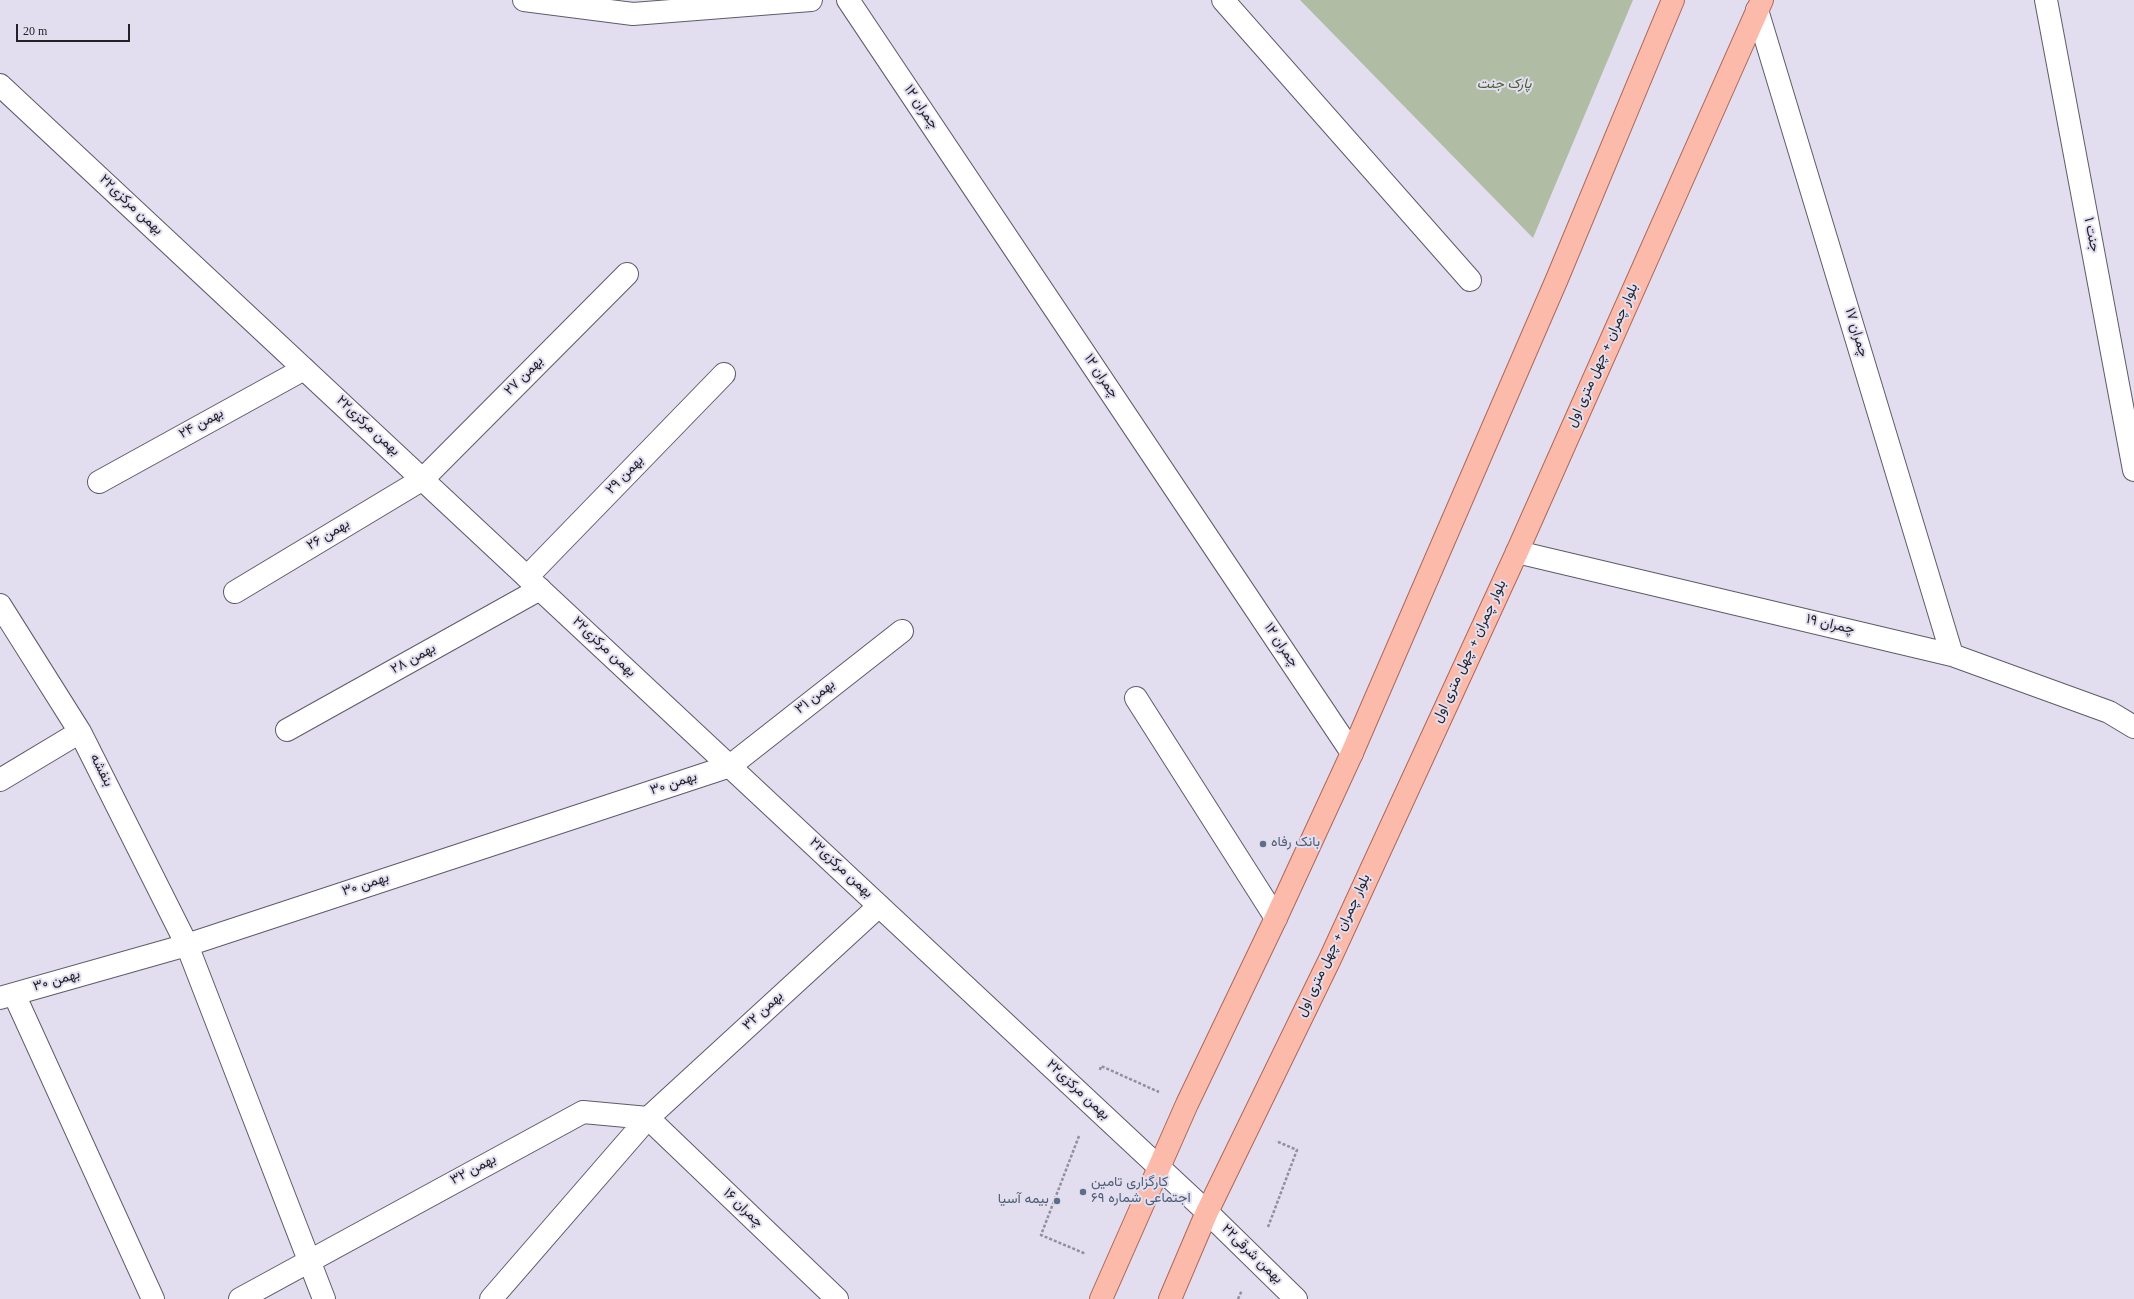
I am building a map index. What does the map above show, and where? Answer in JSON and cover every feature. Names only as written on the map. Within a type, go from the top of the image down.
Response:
[{"type":"main road","points":[[1101,1299],[1187,1104],[1352,754],[1557,279],[1673,0]]},
{"type":"main road","name":"بلوار چمران + چهل متری اول","points":[[1170,1299],[1207,1212],[1330,959],[1517,552],[1760,5]]},
{"type":"street","points":[[524,0],[633,14],[811,0]]},
{"type":"street","name":"چمران ۱۲","points":[[848,0],[1352,754]]},
{"type":"street","points":[[1223,0],[1470,280]]},
{"type":"street","name":"جنت ۱","points":[[2046,0],[2134,470]]},
{"type":"street","name":"چمران ۱۷","points":[[1760,5],[1952,655]]},
{"type":"street","name":"۲۲بهمن مرکزی","points":[[0,85],[1207,1212]]},
{"type":"street","name":"بهمن ۲۷","points":[[423,479],[627,274]]},
{"type":"street","name":"بهمن ۲۴","points":[[99,482],[304,369]]},
{"type":"street","name":"بهمن ۲۹","points":[[533,583],[724,374]]},
{"type":"street","name":"بهمن ۲۶","points":[[235,592],[423,479]]},
{"type":"street","name":"چمران ۱۹","points":[[1517,552],[1952,655],[2109,712],[2134,727]]},
{"type":"street","name":"بهمن ۲۸","points":[[287,730],[533,583]]},
{"type":"street","name":"بنفشه","points":[[0,605],[80,732],[187,945],[324,1299]]},
{"type":"street","name":"بهمن ۳۱","points":[[730,766],[902,631]]},
{"type":"street","points":[[1136,698],[1276,918]]},
{"type":"street","points":[[0,780],[80,732]]},
{"type":"street","name":"بهمن ۳۰","points":[[7,996],[187,945],[730,766]]},
{"type":"street","name":"بهمن ۳۲","points":[[492,1299],[648,1118],[879,906]]},
{"type":"street","points":[[7,996],[153,1299]]},
{"type":"street","name":"بهمن ۳۲","points":[[240,1299],[308,1260],[583,1112],[648,1118]]},
{"type":"street","name":"چمران ۱۶","points":[[648,1118],[837,1299]]},
{"type":"street","name":"۲۲بهمن شرقی","points":[[1207,1212],[1296,1299]]},
{"type":"path","points":[[1102,1066],[1091,1104],[1041,1235],[1115,1266]]},
{"type":"green space","name":"پارک جنت","points":[[1300,0],[1633,0],[1533,238]]},
{"type":"place","name":"بانک رفاه","points":[[1263,844]]},
{"type":"place","name":"کارگزاری تامین اجتماعی شماره ۶۹","points":[[1083,1192]]},
{"type":"place","name":"بیمه آسیا","points":[[1057,1201]]}]
